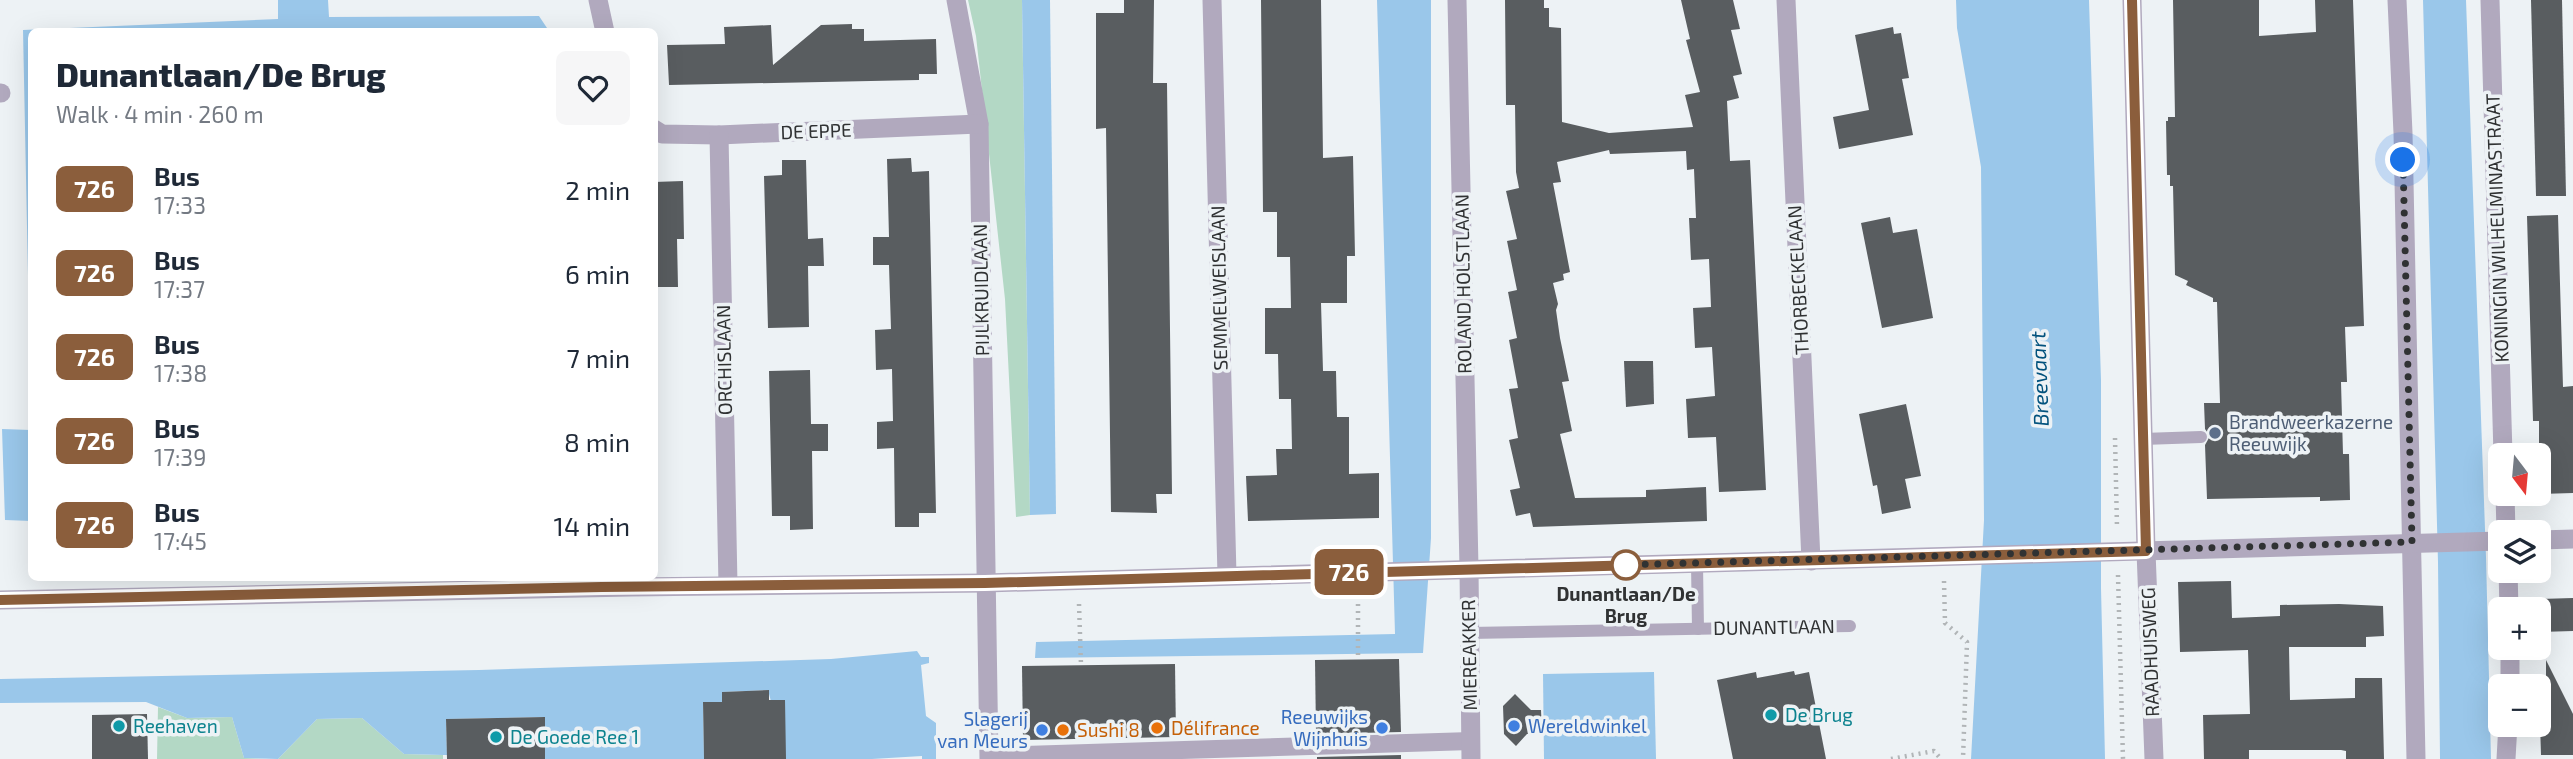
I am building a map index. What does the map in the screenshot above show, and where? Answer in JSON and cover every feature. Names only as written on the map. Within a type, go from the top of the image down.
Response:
[{"type":"street","points":[[598,0],[604,28]]},
{"type":"street","name":"PIJLKRUIDLAAN","points":[[956,0],[979,124],[985,583]]},
{"type":"street","name":"SEMMELWEISLAAN","points":[[1212,0],[1227,575]]},
{"type":"street","name":"ROLAND HOLSTLAAN","points":[[1457,0],[1469,568]]},
{"type":"street","name":"THORBECKELAAN","points":[[1786,0],[1811,561]]},
{"type":"street","name":"RAADHUISWEG","points":[[2132,0],[2154,759]]},
{"type":"street","points":[[2397,0],[2419,542],[2416,759]]},
{"type":"street","name":"KONINGIN WILHELMINASTRAAT","points":[[2490,0],[2503,443]]},
{"type":"street","name":"DE EPPE","points":[[658,132],[662,134],[719,135],[979,124]]},
{"type":"street","name":"ORCHISLAAN","points":[[719,135],[729,585]]},
{"type":"street","points":[[0,600],[351,584],[985,583],[1469,568],[1811,561],[2488,539]]},
{"type":"street","points":[[2551,540],[2573,539]]},
{"type":"street","name":"MIEREAKKER","points":[[985,583],[989,758],[1471,750],[1469,568]]},
{"type":"street","points":[[2506,759],[2507,737]]},
{"type":"lane","points":[[2143,439],[2201,438]]},
{"type":"lane","name":"DUNANTLAAN","points":[[1697,564],[1698,629]]},
{"type":"lane","name":"DUNANTLAAN","points":[[1469,633],[1850,626]]},
{"type":"path","points":[[1942,557],[1945,623],[1967,642],[1963,759]]},
{"type":"path","points":[[1358,625],[1358,660]]},
{"type":"path","points":[[1080,633],[1081,665]]},
{"type":"path","points":[[1891,759],[1934,751],[1941,759]]},
{"type":"green space","points":[[968,0],[1022,0],[1030,515],[1016,517],[1005,299],[976,36]]},
{"type":"green space","points":[[158,707],[187,718],[232,717],[244,758],[266,759],[157,759]]},
{"type":"green space","points":[[362,718],[404,754],[443,755],[443,759],[278,759],[317,719]]},
{"type":"water","points":[[278,0],[328,0],[329,17],[539,16],[547,28],[69,28],[278,19]]},
{"type":"water","points":[[1022,0],[1050,0],[1056,514],[1030,515]]},
{"type":"water","points":[[1377,0],[1431,0],[1431,538],[1423,653],[1035,658],[1036,642],[1395,634]]},
{"type":"water","name":"Breevaart","points":[[1956,0],[2089,0],[2101,380],[2101,588],[2105,759],[1971,759],[1984,520],[1981,167],[1957,28]]},
{"type":"water","points":[[2423,0],[2466,0],[2486,557],[2488,737],[2490,737],[2491,759],[2440,759],[2438,562]]},
{"type":"water","points":[[23,30],[28,30],[28,276]]},
{"type":"water","points":[[2,429],[28,430],[28,521],[5,520]]},
{"type":"water","points":[[917,651],[921,657],[929,657],[929,663],[921,665],[926,716],[936,723],[936,759],[922,759],[922,756],[786,759],[768,690],[722,692],[722,702],[703,702],[704,759],[545,759],[544,717],[446,719],[447,755],[404,754],[362,718],[317,719],[278,759],[244,758],[232,717],[187,718],[146,702],[0,703],[0,679],[479,670],[831,659]]},
{"type":"water","points":[[1654,672],[1656,759],[1544,759],[1543,674]]},
{"type":"building","points":[[1124,0],[1154,0],[1153,83],[1167,83],[1172,494],[1156,494],[1157,513],[1111,512],[1106,128],[1096,129],[1096,13],[1124,13]]},
{"type":"building","points":[[1261,0],[1321,0],[1323,158],[1353,156],[1355,256],[1347,256],[1347,303],[1321,303],[1323,371],[1336,371],[1337,417],[1349,417],[1349,474],[1379,473],[1379,518],[1248,521],[1246,476],[1277,475],[1276,449],[1292,449],[1291,399],[1279,399],[1278,354],[1265,354],[1265,308],[1291,308],[1290,257],[1277,257],[1277,212],[1263,212]]},
{"type":"building","points":[[1505,0],[1544,0],[1544,8],[1549,8],[1549,27],[1561,28],[1562,122],[1609,133],[1693,127],[1685,95],[1700,92],[1686,40],[1690,39],[1681,0],[1733,0],[1740,29],[1731,30],[1742,74],[1733,76],[1739,98],[1727,101],[1730,161],[1750,160],[1766,490],[1719,492],[1716,437],[1688,438],[1686,399],[1715,396],[1712,347],[1695,348],[1693,308],[1711,307],[1709,259],[1691,260],[1689,218],[1696,218],[1694,169],[1687,170],[1686,151],[1610,154],[1609,150],[1557,162],[1561,182],[1553,183],[1570,272],[1563,274],[1564,280],[1553,283],[1569,381],[1562,382],[1572,431],[1560,434],[1575,498],[1646,497],[1646,490],[1706,487],[1707,521],[1533,527],[1530,513],[1516,516],[1510,490],[1520,488],[1509,440],[1518,438],[1509,389],[1518,388],[1509,340],[1517,338],[1508,292],[1517,290],[1507,241],[1517,239],[1506,191],[1519,188],[1516,172],[1515,105],[1506,105]]},
{"type":"building","points":[[2173,0],[2259,0],[2259,36],[2316,32],[2315,0],[2353,0],[2364,326],[2345,327],[2347,382],[2341,382],[2343,454],[2349,454],[2350,500],[2320,501],[2320,497],[2207,499],[2205,445],[2210,436],[2205,429],[2204,403],[2220,403],[2217,302],[2186,285],[2188,281],[2175,275],[2173,186],[2170,186],[2170,175],[2167,175],[2166,121],[2168,117],[2175,117]]},
{"type":"building","points":[[2531,0],[2562,0],[2566,196],[2536,196]]},
{"type":"building","points":[[852,24],[852,29],[864,29],[864,41],[936,39],[937,74],[919,74],[919,80],[669,85],[667,45],[725,44],[724,27],[771,25],[773,65],[821,25]]},
{"type":"building","points":[[1893,27],[1894,34],[1901,33],[1909,78],[1902,79],[1913,135],[1839,149],[1833,117],[1869,110],[1855,35]]},
{"type":"building","points":[[911,158],[912,172],[929,171],[936,513],[919,513],[919,527],[895,527],[894,448],[877,449],[877,422],[893,421],[892,369],[876,370],[875,330],[891,329],[889,265],[873,265],[873,237],[889,237],[887,159]]},
{"type":"building","points":[[782,160],[806,160],[808,239],[823,238],[824,266],[808,266],[809,327],[768,328],[764,176],[782,175]]},
{"type":"building","points":[[683,181],[684,239],[677,239],[678,287],[658,287],[658,182]]},
{"type":"building","points":[[2558,215],[2563,387],[2573,386],[2573,493],[2552,494],[2552,443],[2539,443],[2539,421],[2533,421],[2527,216]]},
{"type":"building","points":[[1890,217],[1893,233],[1917,229],[1933,318],[1882,328],[1861,223]]},
{"type":"building","points":[[1624,361],[1653,361],[1654,404],[1626,407]]},
{"type":"building","points":[[810,370],[811,424],[828,424],[828,451],[812,451],[813,529],[790,530],[790,516],[772,516],[769,371]]},
{"type":"building","points":[[1906,404],[1921,476],[1905,479],[1911,508],[1882,514],[1877,485],[1873,486],[1859,414]]},
{"type":"building","points":[[2231,581],[2232,618],[2280,616],[2280,605],[2383,606],[2384,636],[2366,637],[2366,647],[2289,647],[2290,700],[2355,698],[2355,678],[2382,678],[2384,759],[2346,759],[2346,751],[2341,750],[2249,750],[2249,759],[2204,759],[2203,715],[2250,714],[2248,650],[2180,652],[2178,582]]},
{"type":"building","points":[[2573,598],[2573,631],[2551,632],[2551,599]]},
{"type":"building","points":[[1399,659],[1401,732],[1316,734],[1315,660]]},
{"type":"building","points":[[2546,660],[2573,714],[2573,755],[2541,755],[2540,737],[2551,737],[2551,674],[2546,674]]},
{"type":"building","points":[[1175,664],[1176,737],[1023,740],[1022,666]]},
{"type":"building","name":"De Brug","points":[[1794,671],[1795,675],[1809,672],[1826,759],[1733,759],[1717,680],[1756,672],[1757,678]]},
{"type":"building","points":[[769,690],[769,700],[785,700],[786,759],[704,759],[703,702],[722,702],[722,692]]},
{"type":"building","points":[[1515,694],[1531,710],[1541,710],[1542,733],[1527,734],[1516,746],[1504,734],[1503,706]]},
{"type":"building","points":[[147,714],[148,759],[92,759],[92,715]]},
{"type":"building","name":"De Goede Ree 1","points":[[545,717],[545,759],[447,759],[446,719]]},
{"type":"building","points":[[1401,755],[1401,759],[1317,759],[1317,757]]},
{"type":"bus line","name":"726","points":[[0,600],[602,587],[985,583],[2146,551],[2132,0]]},
{"type":"place","name":"Brandweerkazerne Reeuwijk","points":[[2215,433]]},
{"type":"place","name":"Dunantlaan/De Brug","points":[[1626,565]]},
{"type":"place","name":"De Brug","points":[[1771,715]]},
{"type":"place","name":"Reehaven","points":[[119,726]]},
{"type":"place","name":"Wereldwinkel","points":[[1514,726]]},
{"type":"place","name":"Délifrance","points":[[1157,728]]},
{"type":"place","name":"Reeuwijks Wijnhuis","points":[[1382,728]]},
{"type":"place","name":"Slagerij van Meurs","points":[[1042,730]]},
{"type":"place","name":"Sushi 8","points":[[1063,730]]},
{"type":"place","name":"De Goede Ree 1","points":[[496,737]]},
{"type":"route","points":[[1626,565],[1623,565],[2412,542],[2403,160]]}]
